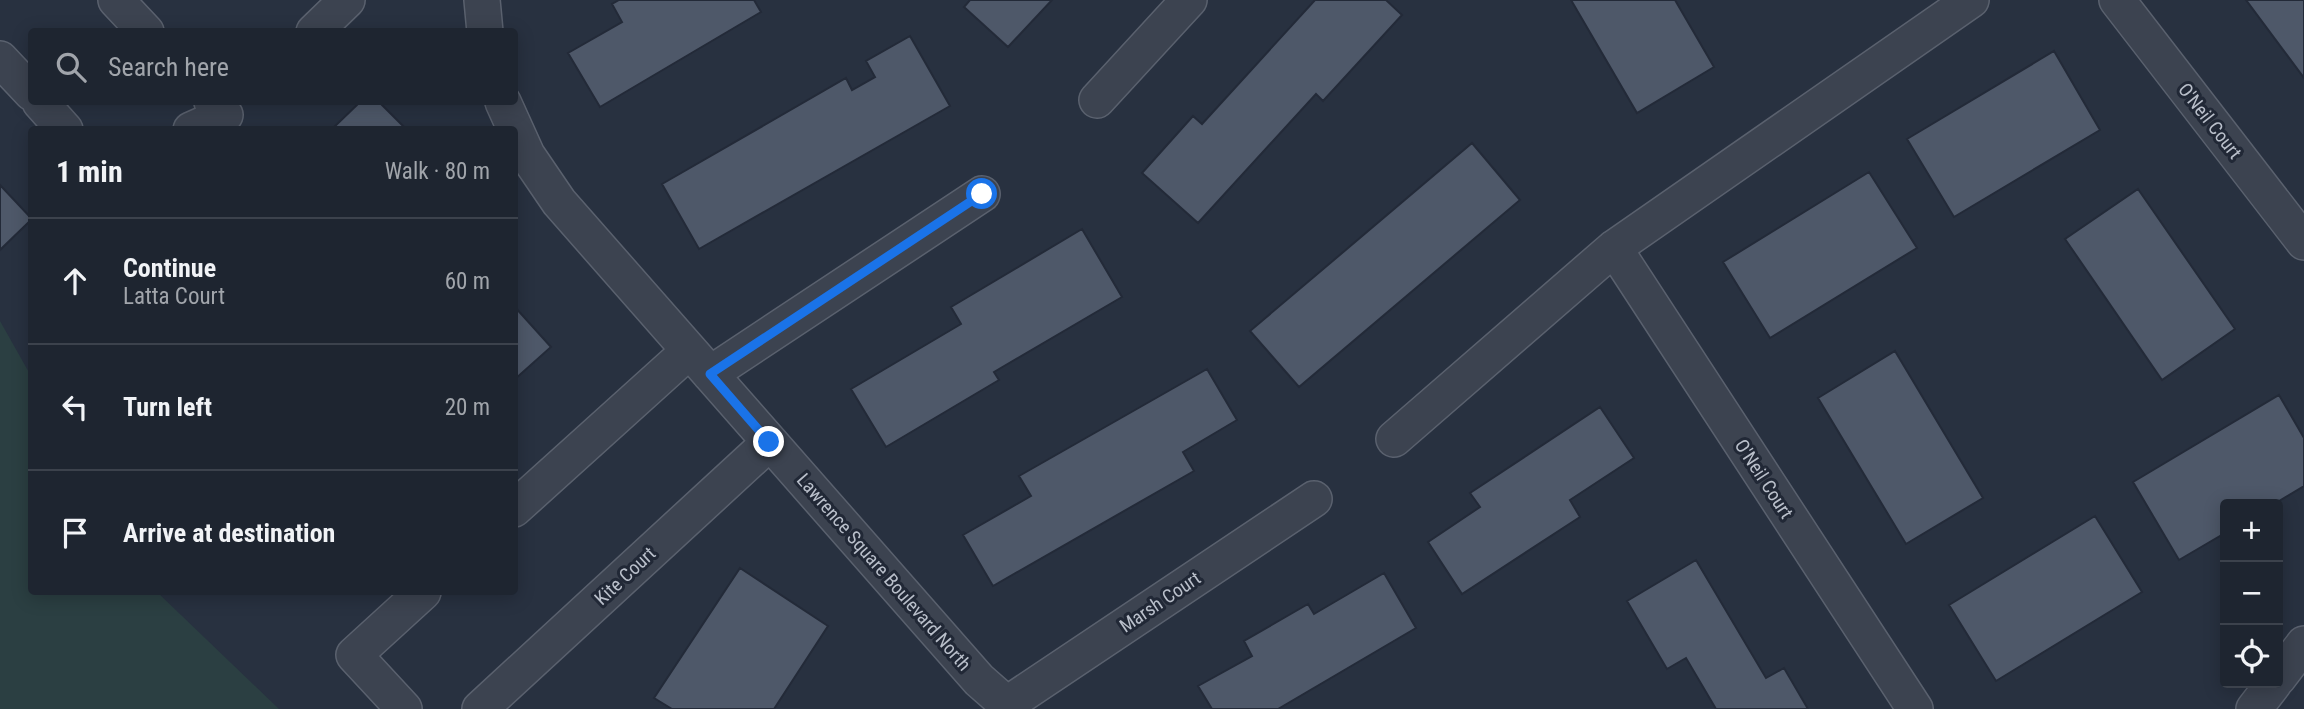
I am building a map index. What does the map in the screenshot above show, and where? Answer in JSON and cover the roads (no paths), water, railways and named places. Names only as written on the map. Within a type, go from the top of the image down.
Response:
[{"type":"street","points":[[116,0],[142,28]]},
{"type":"street","points":[[318,28],[348,0]]},
{"type":"street","points":[[482,0],[485,28]]},
{"type":"street","points":[[1097,100],[1189,0]]},
{"type":"street","points":[[1394,439],[1614,248],[1971,0]]},
{"type":"street","name":"O'Neil Court","points":[[2117,0],[2304,242]]},
{"type":"street","points":[[0,59],[28,89]]},
{"type":"street","points":[[43,105],[61,126]]},
{"type":"street","name":"Lawrence Square Boulevard North","points":[[504,105],[514,126]]},
{"type":"street","points":[[197,126],[226,106]]},
{"type":"street","name":"Lawrence Square Boulevard North","points":[[518,135],[527,155],[559,202],[979,680],[1009,707]]},
{"type":"street","points":[[518,506],[699,362],[982,194]]},
{"type":"street","name":"O'Neil Court","points":[[1614,248],[1915,709]]},
{"type":"street","name":"Kite Court","points":[[480,709],[769,442]]},
{"type":"street","name":"Marsh Court","points":[[1009,707],[1314,499]]},
{"type":"street","points":[[404,709],[354,654],[420,595]]},
{"type":"street","points":[[2283,671],[2304,644]]},
{"type":"street","points":[[2254,709],[2270,688]]}]
